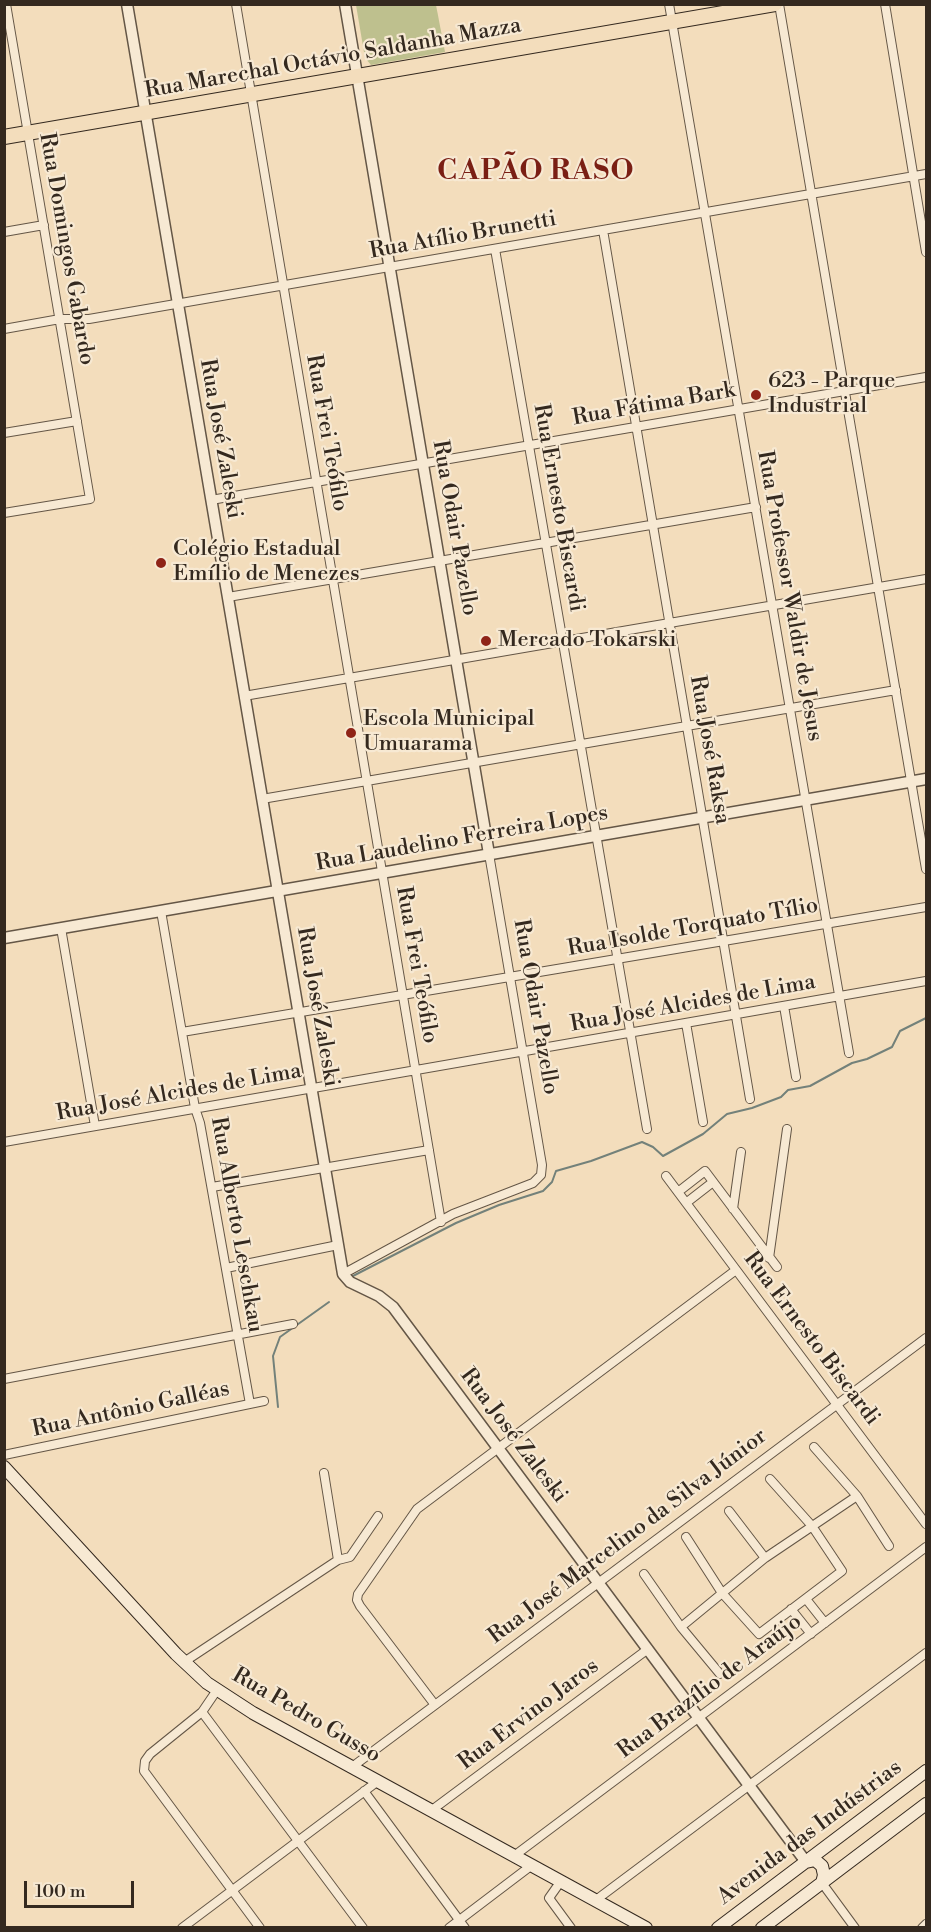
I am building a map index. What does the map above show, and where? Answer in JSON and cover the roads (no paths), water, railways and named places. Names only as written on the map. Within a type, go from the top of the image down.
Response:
[{"type":"main road","name":"Rua Marechal Octávio Saldanha Mazza","points":[[4,137],[777,4]]},
{"type":"main road","name":"Rua Pedro Gusso","points":[[4,1467],[184,1662],[217,1690],[253,1713],[646,1928]]},
{"type":"main road","name":"Avenida das Indústrias","points":[[718,1928],[927,1772]]},
{"type":"main road","name":"Avenida das Indústrias","points":[[762,1928],[927,1804]]},
{"type":"main road","points":[[806,1862],[815,1860],[822,1866],[824,1875],[822,1883]]},
{"type":"street","name":"Rua Domingos Gabardo","points":[[4,513],[90,499],[6,4]]},
{"type":"street","name":"Rua José Zaleski","points":[[127,4],[343,1274],[350,1282],[389,1303],[806,1862]]},
{"type":"street","name":"Rua Frei Teófilo","points":[[236,4],[441,1222]]},
{"type":"street","name":"Rua Odair Pazello","points":[[345,4],[542,1165],[538,1180],[462,1209],[441,1222]]},
{"type":"street","name":"Rua Professor Waldir de Jesus","points":[[669,4],[849,1053]]},
{"type":"street","points":[[777,4],[927,868]]},
{"type":"street","points":[[885,4],[927,252]]},
{"type":"street","name":"Rua Atílio Brunetti","points":[[4,329],[60,319],[89,319],[927,174]]},
{"type":"street","points":[[4,232],[44,225]]},
{"type":"street","name":"Rua José Raksa","points":[[603,230],[750,1099]]},
{"type":"street","name":"Rua Ernesto Biscardi","points":[[495,249],[647,1129]]},
{"type":"street","name":"Rua Fátima Bark","points":[[211,500],[927,377]]},
{"type":"street","points":[[4,433],[77,421]]},
{"type":"street","points":[[228,597],[756,507]]},
{"type":"street","points":[[244,696],[927,579]]},
{"type":"street","points":[[262,799],[896,690]]},
{"type":"street","name":"Rua Laudelino Ferreira Lopes","points":[[4,938],[927,779]]},
{"type":"street","name":"Rua Isolde Torquato Tílio","points":[[182,1032],[927,907]]},
{"type":"street","name":"Rua Alberto Leschkau","points":[[161,911],[250,1404]]},
{"type":"street","points":[[61,928],[94,1126]]},
{"type":"street","name":"Rua José Alcides de Lima","points":[[4,1142],[927,981]]},
{"type":"street","points":[[784,1006],[796,1077]]},
{"type":"street","points":[[686,1023],[703,1122]]},
{"type":"street","points":[[769,1258],[787,1129]]},
{"type":"street","points":[[212,1187],[429,1150]]},
{"type":"street","points":[[733,1209],[741,1152]]},
{"type":"street","points":[[678,1192],[705,1171],[777,1267]]},
{"type":"street","name":"Rua Ernesto Biscardi","points":[[666,1176],[927,1524]]},
{"type":"street","points":[[686,1203],[712,1182]]},
{"type":"street","points":[[343,1274],[441,1222]]},
{"type":"street","points":[[226,1268],[338,1245]]},
{"type":"street","points":[[435,1705],[357,1600],[358,1594],[417,1509],[736,1270]]},
{"type":"street","points":[[4,1379],[293,1324]]},
{"type":"street","name":"Rua José Marcelino da Silva Júnior","points":[[352,1767],[927,1338]]},
{"type":"street","name":"Rua Antônio Galléas","points":[[4,1455],[264,1401]]},
{"type":"street","points":[[814,1447],[857,1496],[889,1546]]},
{"type":"street","points":[[324,1473],[338,1560]]},
{"type":"street","points":[[686,1537],[722,1593],[759,1634],[842,1571],[812,1526],[770,1479]]},
{"type":"street","points":[[681,1627],[765,1558],[857,1496]]},
{"type":"street","points":[[729,1511],[765,1558]]},
{"type":"street","points":[[184,1662],[338,1560],[350,1557],[378,1516]]},
{"type":"street","name":"Rua Brazílio de Araújo","points":[[514,1856],[927,1547]]},
{"type":"street","points":[[644,1574],[681,1627],[720,1674]]},
{"type":"street","points":[[806,1599],[825,1623]]},
{"type":"street","points":[[791,1610],[811,1634]]},
{"type":"street","name":"Rua Ervino Jaros","points":[[432,1810],[648,1649]]},
{"type":"street","points":[[596,1900],[927,1653]]},
{"type":"street","points":[[217,1690],[202,1712],[150,1754],[143,1766],[149,1780],[260,1928]]},
{"type":"street","points":[[202,1712],[363,1928]]},
{"type":"street","points":[[182,1928],[378,1781]]},
{"type":"street","points":[[363,1791],[462,1924]]},
{"type":"street","points":[[449,1928],[462,1924],[532,1866]]},
{"type":"street","points":[[561,1881],[549,1898],[571,1928]]},
{"type":"street","points":[[822,1883],[855,1928]]},
{"type":"street","points":[[922,1928],[927,1924]]},
{"type":"waterway","points":[[349,1278],[456,1223],[499,1205],[543,1191],[552,1182],[556,1171],[642,1142],[653,1147],[663,1156],[703,1134],[727,1114],[781,1097],[788,1090],[810,1086],[852,1063],[867,1059],[892,1047],[900,1031],[926,1018]]},
{"type":"waterway","points":[[278,1407],[273,1356],[280,1337],[329,1302]]},
{"type":"place","name":"623 - Parque Industrial","points":[[756,395]]},
{"type":"place","name":"Colégio Estadual Emílio de Menezes","points":[[161,563]]},
{"type":"place","name":"Mercado Tokarski","points":[[486,641]]},
{"type":"place","name":"Escola Municipal Umuarama","points":[[351,733]]},
{"type":"district","name":"CAPÃO RASO","points":[[536,172]]}]
